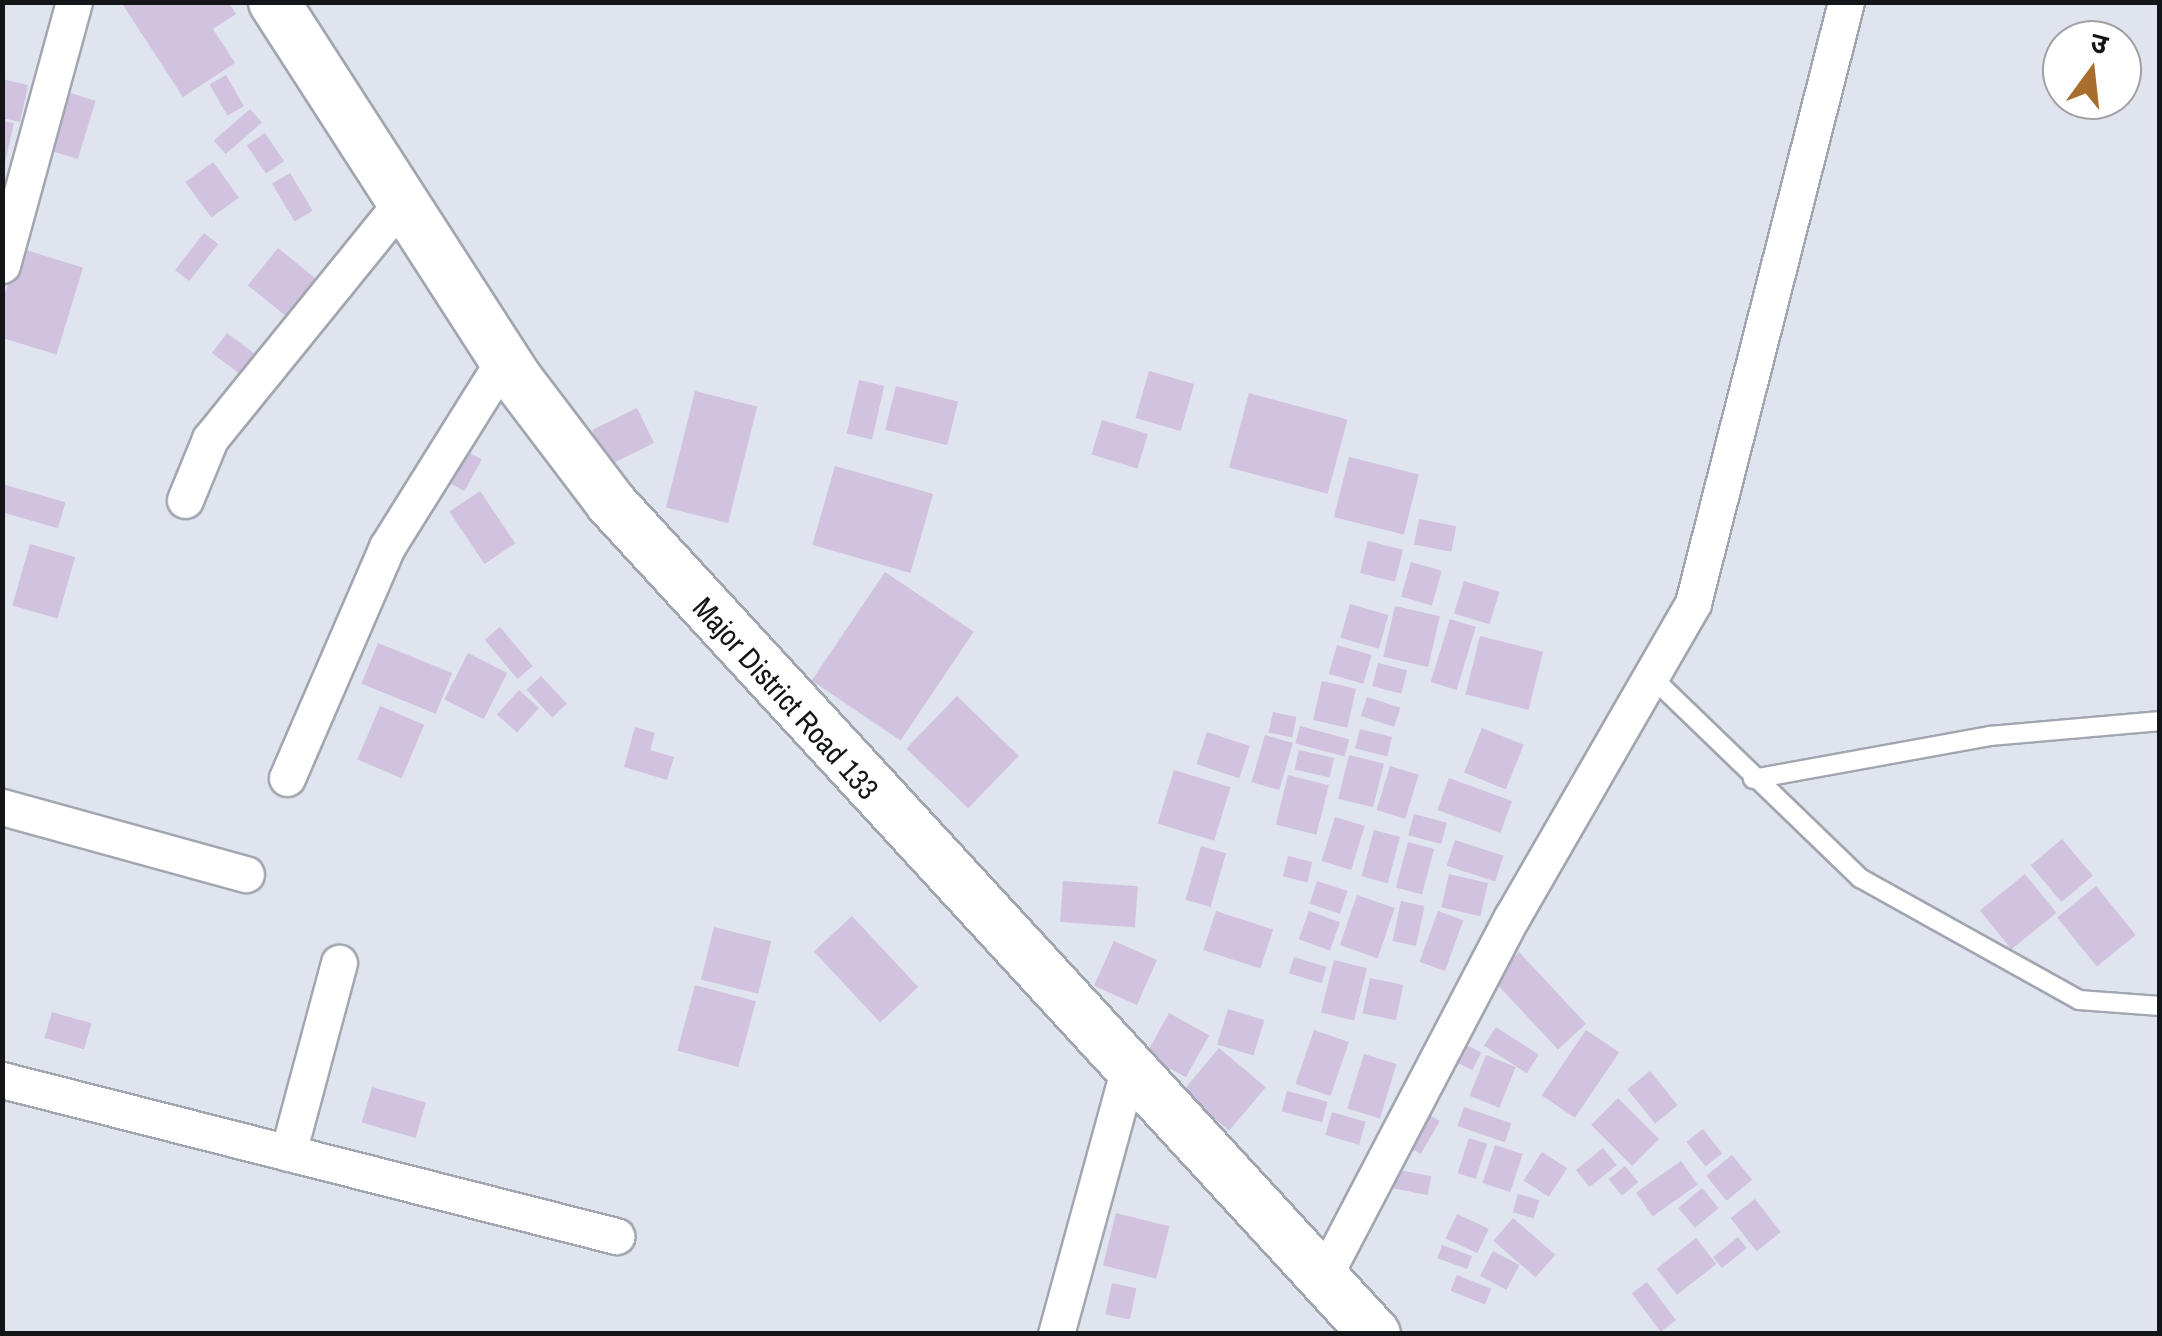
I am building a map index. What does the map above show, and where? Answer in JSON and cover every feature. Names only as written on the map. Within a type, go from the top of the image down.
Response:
[{"type":"main road","name":"Major District Road 133","points":[[274,2],[504,360],[646,544],[1375,1334]]},
{"type":"street","points":[[2,265],[74,2]]},
{"type":"street","points":[[1323,1278],[1512,917],[1656,681],[1693,604],[1846,2]]},
{"type":"street","points":[[185,500],[218,428],[402,202]]},
{"type":"street","points":[[287,778],[388,547],[504,360]]},
{"type":"street","points":[[2,808],[246,874]]},
{"type":"street","points":[[288,1152],[340,963]]},
{"type":"street","points":[[1056,1334],[1128,1070]]},
{"type":"street","points":[[2,1080],[616,1236]]},
{"type":"lane","points":[[1656,681],[1753,779],[1860,878],[2079,1000],[2160,1006]]},
{"type":"lane","points":[[1753,779],[1990,736],[2160,721]]},
{"type":"building","points":[[121,2],[228,2],[236,14],[213,29],[235,63],[183,97]]},
{"type":"building","points":[[226,75],[244,106],[228,116],[210,84]]},
{"type":"building","points":[[2,79],[28,85],[20,122],[2,118]]},
{"type":"building","points":[[67,92],[96,101],[78,159],[49,150]]},
{"type":"building","points":[[250,109],[262,123],[226,154],[214,140]]},
{"type":"building","points":[[2,121],[14,123],[4,167],[2,167]]},
{"type":"building","points":[[265,133],[284,161],[266,173],[247,145]]},
{"type":"building","points":[[213,162],[239,198],[211,218],[185,182]]},
{"type":"building","points":[[290,173],[313,211],[295,222],[272,184]]},
{"type":"building","points":[[204,233],[218,244],[189,281],[175,270]]},
{"type":"building","points":[[19,248],[83,268],[56,355],[2,338],[2,304]]},
{"type":"building","points":[[278,248],[315,278],[285,316],[248,285]]},
{"type":"building","points":[[227,333],[261,359],[246,379],[212,353]]},
{"type":"building","points":[[1149,371],[1194,384],[1181,431],[1135,418]]},
{"type":"building","points":[[859,380],[884,386],[872,439],[847,434]]},
{"type":"building","points":[[896,386],[958,401],[947,445],[885,430]]},
{"type":"building","points":[[695,391],[757,406],[728,523],[666,507]]},
{"type":"building","points":[[1249,393],[1348,419],[1328,494],[1229,467]]},
{"type":"building","points":[[637,408],[654,443],[609,465],[592,430]]},
{"type":"building","points":[[1102,420],[1148,434],[1137,468],[1091,454]]},
{"type":"building","points":[[459,447],[482,460],[464,491],[442,478]]},
{"type":"building","points":[[1349,457],[1419,474],[1404,535],[1334,517]]},
{"type":"building","points":[[835,466],[933,494],[910,573],[812,545]]},
{"type":"building","points":[[2,484],[65,502],[58,528],[2,512]]},
{"type":"building","points":[[480,491],[515,543],[485,564],[449,512]]},
{"type":"building","points":[[1419,519],[1456,526],[1451,552],[1414,545]]},
{"type":"building","points":[[1368,541],[1403,550],[1395,582],[1360,573]]},
{"type":"building","points":[[30,544],[75,557],[58,618],[12,606]]},
{"type":"building","points":[[1411,562],[1442,571],[1432,605],[1401,597]]},
{"type":"building","points":[[885,572],[974,632],[900,740],[812,681]]},
{"type":"building","points":[[1464,581],[1499,592],[1489,624],[1454,614]]},
{"type":"building","points":[[1350,604],[1388,615],[1379,649],[1340,638]]},
{"type":"building","points":[[1395,606],[1440,616],[1428,667],[1383,657]]},
{"type":"building","points":[[1450,619],[1476,627],[1457,690],[1431,682]]},
{"type":"building","points":[[500,627],[533,666],[517,679],[485,640]]},
{"type":"building","points":[[1480,636],[1543,652],[1529,710],[1465,694]]},
{"type":"building","points":[[378,643],[452,673],[436,714],[362,684]]},
{"type":"building","points":[[1337,645],[1372,655],[1363,684],[1329,674]]},
{"type":"building","points":[[468,653],[507,673],[484,719],[444,699]]},
{"type":"building","points":[[1378,663],[1407,670],[1401,694],[1372,686]]},
{"type":"building","points":[[541,676],[567,704],[552,717],[526,690]]},
{"type":"building","points":[[1322,681],[1356,689],[1347,728],[1313,720]]},
{"type":"building","points":[[519,690],[539,708],[517,733],[497,715]]},
{"type":"building","points":[[957,696],[1019,756],[968,808],[906,749]]},
{"type":"building","points":[[1367,697],[1400,708],[1394,727],[1361,716]]},
{"type":"building","points":[[380,706],[424,725],[402,778],[357,759]]},
{"type":"building","points":[[1273,712],[1296,717],[1292,738],[1269,733]]},
{"type":"building","points":[[1300,726],[1349,739],[1345,757],[1295,743]]},
{"type":"building","points":[[635,727],[655,733],[650,750],[674,757],[667,780],[624,767]]},
{"type":"building","points":[[1482,728],[1524,745],[1506,789],[1464,773]]},
{"type":"building","points":[[1360,729],[1392,737],[1387,756],[1355,748]]},
{"type":"building","points":[[1207,732],[1250,746],[1239,778],[1196,764]]},
{"type":"building","points":[[1265,735],[1293,743],[1279,790],[1251,782]]},
{"type":"building","points":[[1299,750],[1334,758],[1330,778],[1295,769]]},
{"type":"building","points":[[1349,755],[1384,764],[1373,807],[1338,799]]},
{"type":"building","points":[[1390,766],[1419,775],[1405,819],[1377,810]]},
{"type":"building","points":[[1174,770],[1230,787],[1214,841],[1158,824]]},
{"type":"building","points":[[1288,775],[1329,785],[1316,835],[1276,824]]},
{"type":"building","points":[[1449,778],[1512,801],[1500,833],[1437,810]]},
{"type":"building","points":[[1414,814],[1447,823],[1441,844],[1408,835]]},
{"type":"building","points":[[1335,817],[1365,826],[1351,870],[1322,861]]},
{"type":"building","points":[[1374,830],[1400,837],[1388,883],[1362,876]]},
{"type":"building","points":[[2062,839],[2093,876],[2061,902],[2031,865]]},
{"type":"building","points":[[1455,840],[1504,856],[1495,881],[1447,866]]},
{"type":"building","points":[[1408,842],[1434,849],[1422,894],[1396,887]]},
{"type":"building","points":[[1201,846],[1226,853],[1211,907],[1186,900]]},
{"type":"building","points":[[1288,856],[1312,862],[1307,882],[1283,876]]},
{"type":"building","points":[[1449,874],[1488,883],[1480,916],[1441,907]]},
{"type":"building","points":[[2025,874],[2056,913],[2011,949],[1980,911]]},
{"type":"building","points":[[1063,881],[1138,886],[1135,927],[1060,922]]},
{"type":"building","points":[[1317,881],[1347,891],[1340,914],[1310,904]]},
{"type":"building","points":[[2096,886],[2136,935],[2097,966],[2057,917]]},
{"type":"building","points":[[1357,895],[1395,908],[1378,958],[1340,945]]},
{"type":"building","points":[[1401,901],[1424,906],[1416,946],[1392,941]]},
{"type":"building","points":[[1216,911],[1273,930],[1260,969],[1203,950]]},
{"type":"building","points":[[1309,911],[1340,922],[1330,950],[1299,939]]},
{"type":"building","points":[[1438,911],[1463,920],[1445,971],[1420,962]]},
{"type":"building","points":[[852,916],[918,987],[880,1022],[814,951]]},
{"type":"building","points":[[714,927],[771,941],[758,994],[701,979]]},
{"type":"building","points":[[1114,941],[1157,960],[1137,1005],[1094,986]]},
{"type":"building","points":[[1519,952],[1586,1024],[1558,1050],[1491,978]]},
{"type":"building","points":[[1294,957],[1327,967],[1322,983],[1289,973]]},
{"type":"building","points":[[1334,960],[1367,968],[1354,1021],[1321,1012]]},
{"type":"building","points":[[1370,978],[1403,985],[1396,1020],[1363,1013]]},
{"type":"building","points":[[695,985],[756,1001],[738,1067],[677,1051]]},
{"type":"building","points":[[1228,1009],[1264,1020],[1254,1055],[1217,1044]]},
{"type":"building","points":[[52,1012],[91,1023],[84,1049],[45,1038]]},
{"type":"building","points":[[1169,1013],[1209,1035],[1186,1077],[1146,1055]]},
{"type":"building","points":[[1496,1027],[1539,1055],[1527,1073],[1484,1045]]},
{"type":"building","points":[[1314,1030],[1349,1042],[1330,1096],[1295,1084]]},
{"type":"building","points":[[1586,1030],[1619,1052],[1575,1118],[1542,1095]]},
{"type":"building","points":[[1451,1037],[1481,1052],[1472,1070],[1442,1055]]},
{"type":"building","points":[[1219,1048],[1266,1087],[1229,1131],[1182,1092]]},
{"type":"building","points":[[1364,1054],[1397,1064],[1380,1118],[1347,1109]]},
{"type":"building","points":[[1486,1055],[1516,1067],[1499,1108],[1470,1096]]},
{"type":"building","points":[[1650,1071],[1678,1105],[1655,1123],[1627,1089]]},
{"type":"building","points":[[372,1087],[426,1102],[416,1138],[362,1123]]},
{"type":"building","points":[[1287,1091],[1328,1102],[1322,1122],[1282,1111]]},
{"type":"building","points":[[1618,1098],[1659,1139],[1632,1166],[1591,1125]]},
{"type":"building","points":[[1464,1107],[1511,1123],[1505,1142],[1457,1126]]},
{"type":"building","points":[[1419,1109],[1440,1121],[1421,1154],[1400,1142]]},
{"type":"building","points":[[1332,1112],[1366,1122],[1359,1145],[1325,1135]]},
{"type":"building","points":[[1703,1129],[1722,1153],[1706,1166],[1686,1142]]},
{"type":"building","points":[[1469,1138],[1487,1144],[1476,1179],[1458,1173]]},
{"type":"building","points":[[1495,1145],[1523,1154],[1510,1192],[1483,1183]]},
{"type":"building","points":[[1603,1148],[1617,1165],[1590,1187],[1576,1170]]},
{"type":"building","points":[[1542,1152],[1567,1168],[1549,1197],[1523,1181]]},
{"type":"building","points":[[1732,1155],[1752,1180],[1726,1201],[1706,1176]]},
{"type":"building","points":[[1681,1161],[1698,1185],[1653,1216],[1636,1193]]},
{"type":"building","points":[[1625,1166],[1638,1182],[1622,1196],[1609,1179]]},
{"type":"building","points":[[1394,1169],[1431,1176],[1428,1195],[1390,1188]]},
{"type":"building","points":[[1702,1188],[1719,1208],[1695,1228],[1678,1208]]},
{"type":"building","points":[[1518,1194],[1539,1200],[1534,1218],[1513,1212]]},
{"type":"building","points":[[1755,1199],[1781,1232],[1756,1251],[1731,1218]]},
{"type":"building","points":[[1116,1213],[1169,1226],[1156,1279],[1103,1265]]},
{"type":"building","points":[[1457,1214],[1489,1229],[1477,1253],[1446,1238]]},
{"type":"building","points":[[1513,1218],[1555,1255],[1536,1277],[1493,1241]]},
{"type":"building","points":[[1738,1237],[1747,1248],[1722,1268],[1713,1257]]},
{"type":"building","points":[[1696,1238],[1716,1264],[1677,1295],[1657,1269]]},
{"type":"building","points":[[1442,1245],[1472,1256],[1467,1269],[1437,1258]]},
{"type":"building","points":[[1493,1251],[1519,1265],[1506,1290],[1480,1276]]},
{"type":"building","points":[[1457,1275],[1491,1289],[1485,1305],[1451,1291]]},
{"type":"building","points":[[1647,1282],[1676,1320],[1661,1332],[1632,1293]]},
{"type":"building","points":[[1112,1283],[1136,1288],[1130,1319],[1105,1314]]}]
